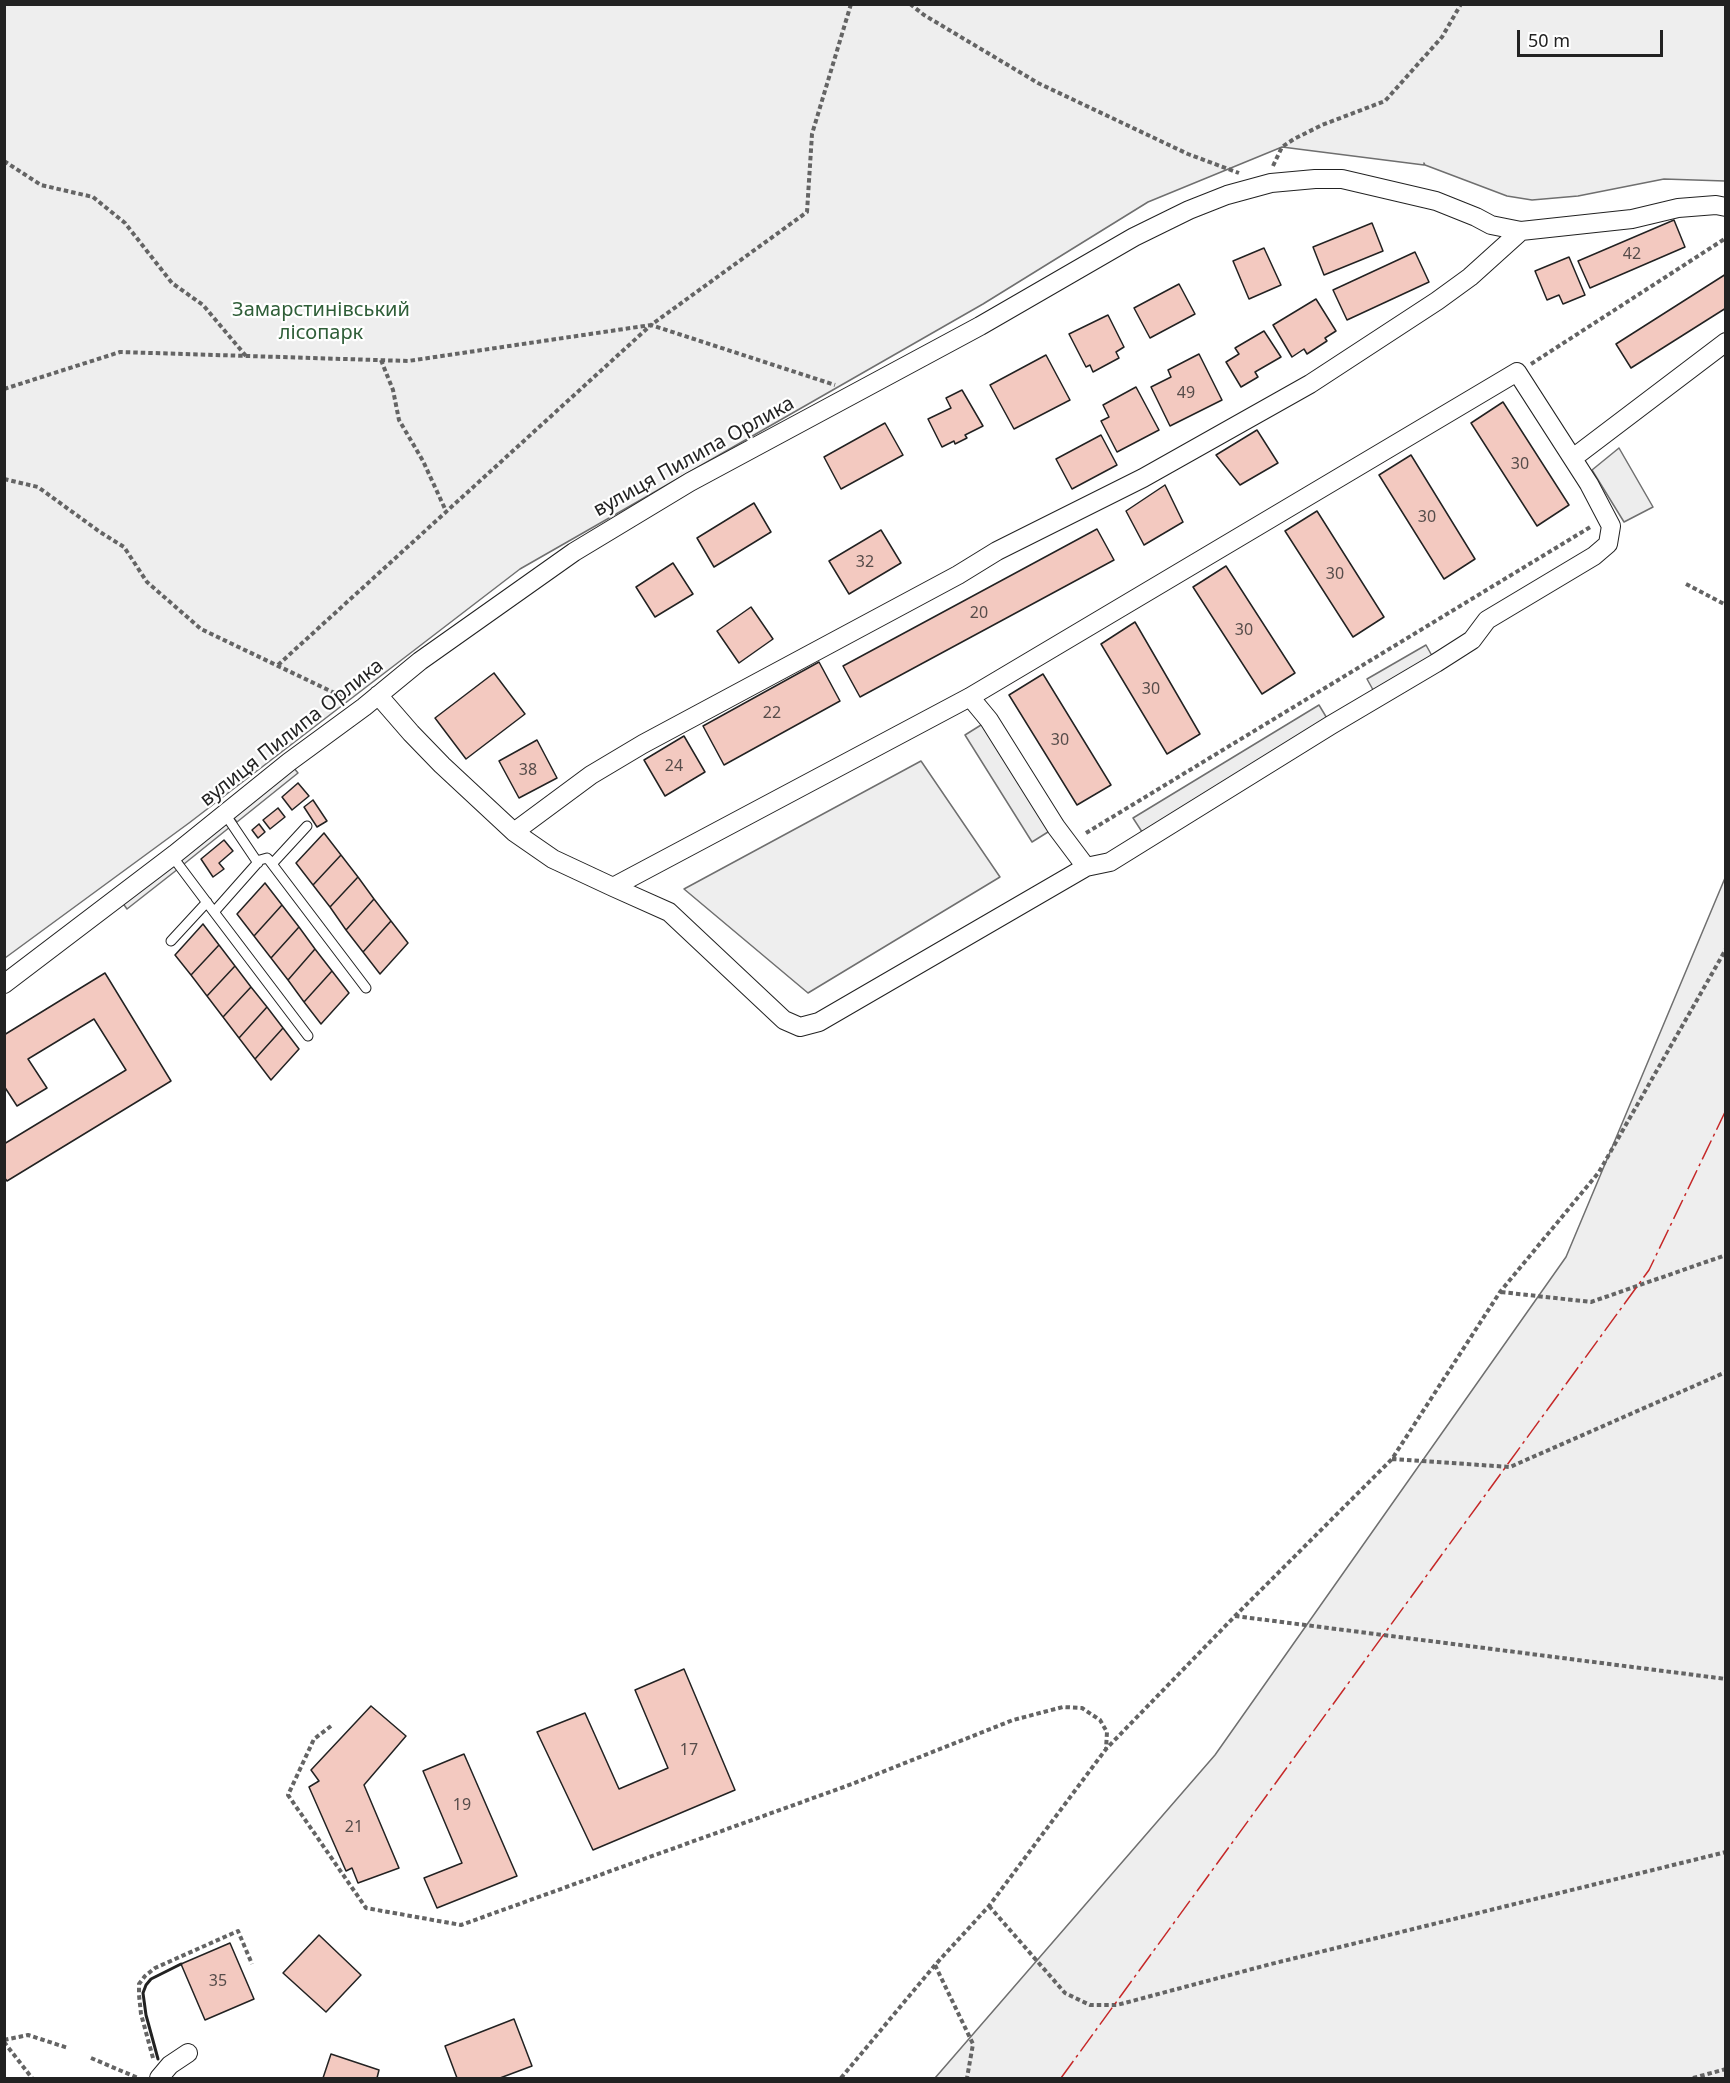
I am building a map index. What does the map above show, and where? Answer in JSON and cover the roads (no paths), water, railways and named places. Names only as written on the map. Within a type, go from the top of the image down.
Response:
[{"type":"street","name":"вулиця Пилипа Орлика","points":[[4,984],[172,856],[289,762],[364,707],[420,661],[574,552],[690,482],[980,326],[1134,237],[1208,202],[1271,183],[1342,179],[1436,201],[1491,225],[1521,231],[1632,219],[1678,208],[1716,205],[1725,207]]},
{"type":"street","points":[[514,832],[591,776],[652,739],[948,580],[997,551],[1143,478],[1310,384],[1437,301],[1470,277],[1521,231]]},
{"type":"street","points":[[1573,458],[1725,342]]},
{"type":"street","points":[[378,695],[442,765],[514,832],[553,859],[613,887],[669,912],[784,1020],[800,1027],[819,1022],[1086,867],[1110,862],[1472,640],[1487,620],[1594,556],[1608,543],[1611,526],[1599,492],[1573,458],[1517,372],[970,697],[613,887]]},
{"type":"street","points":[[970,697],[989,720],[1056,826],[1086,867]]},
{"type":"street","points":[[156,2072],[189,2053]]},
{"type":"lane","points":[[225,814],[258,863]]},
{"type":"lane","points":[[272,864],[307,826]]},
{"type":"lane","points":[[172,856],[308,1036]]},
{"type":"lane","points":[[214,912],[258,863],[263,858],[267,858],[366,988]]},
{"type":"lane","points":[[171,941],[207,902]]},
{"type":"park label","name":"Замарстинівський лісопарк","points":[[321,322]]}]
